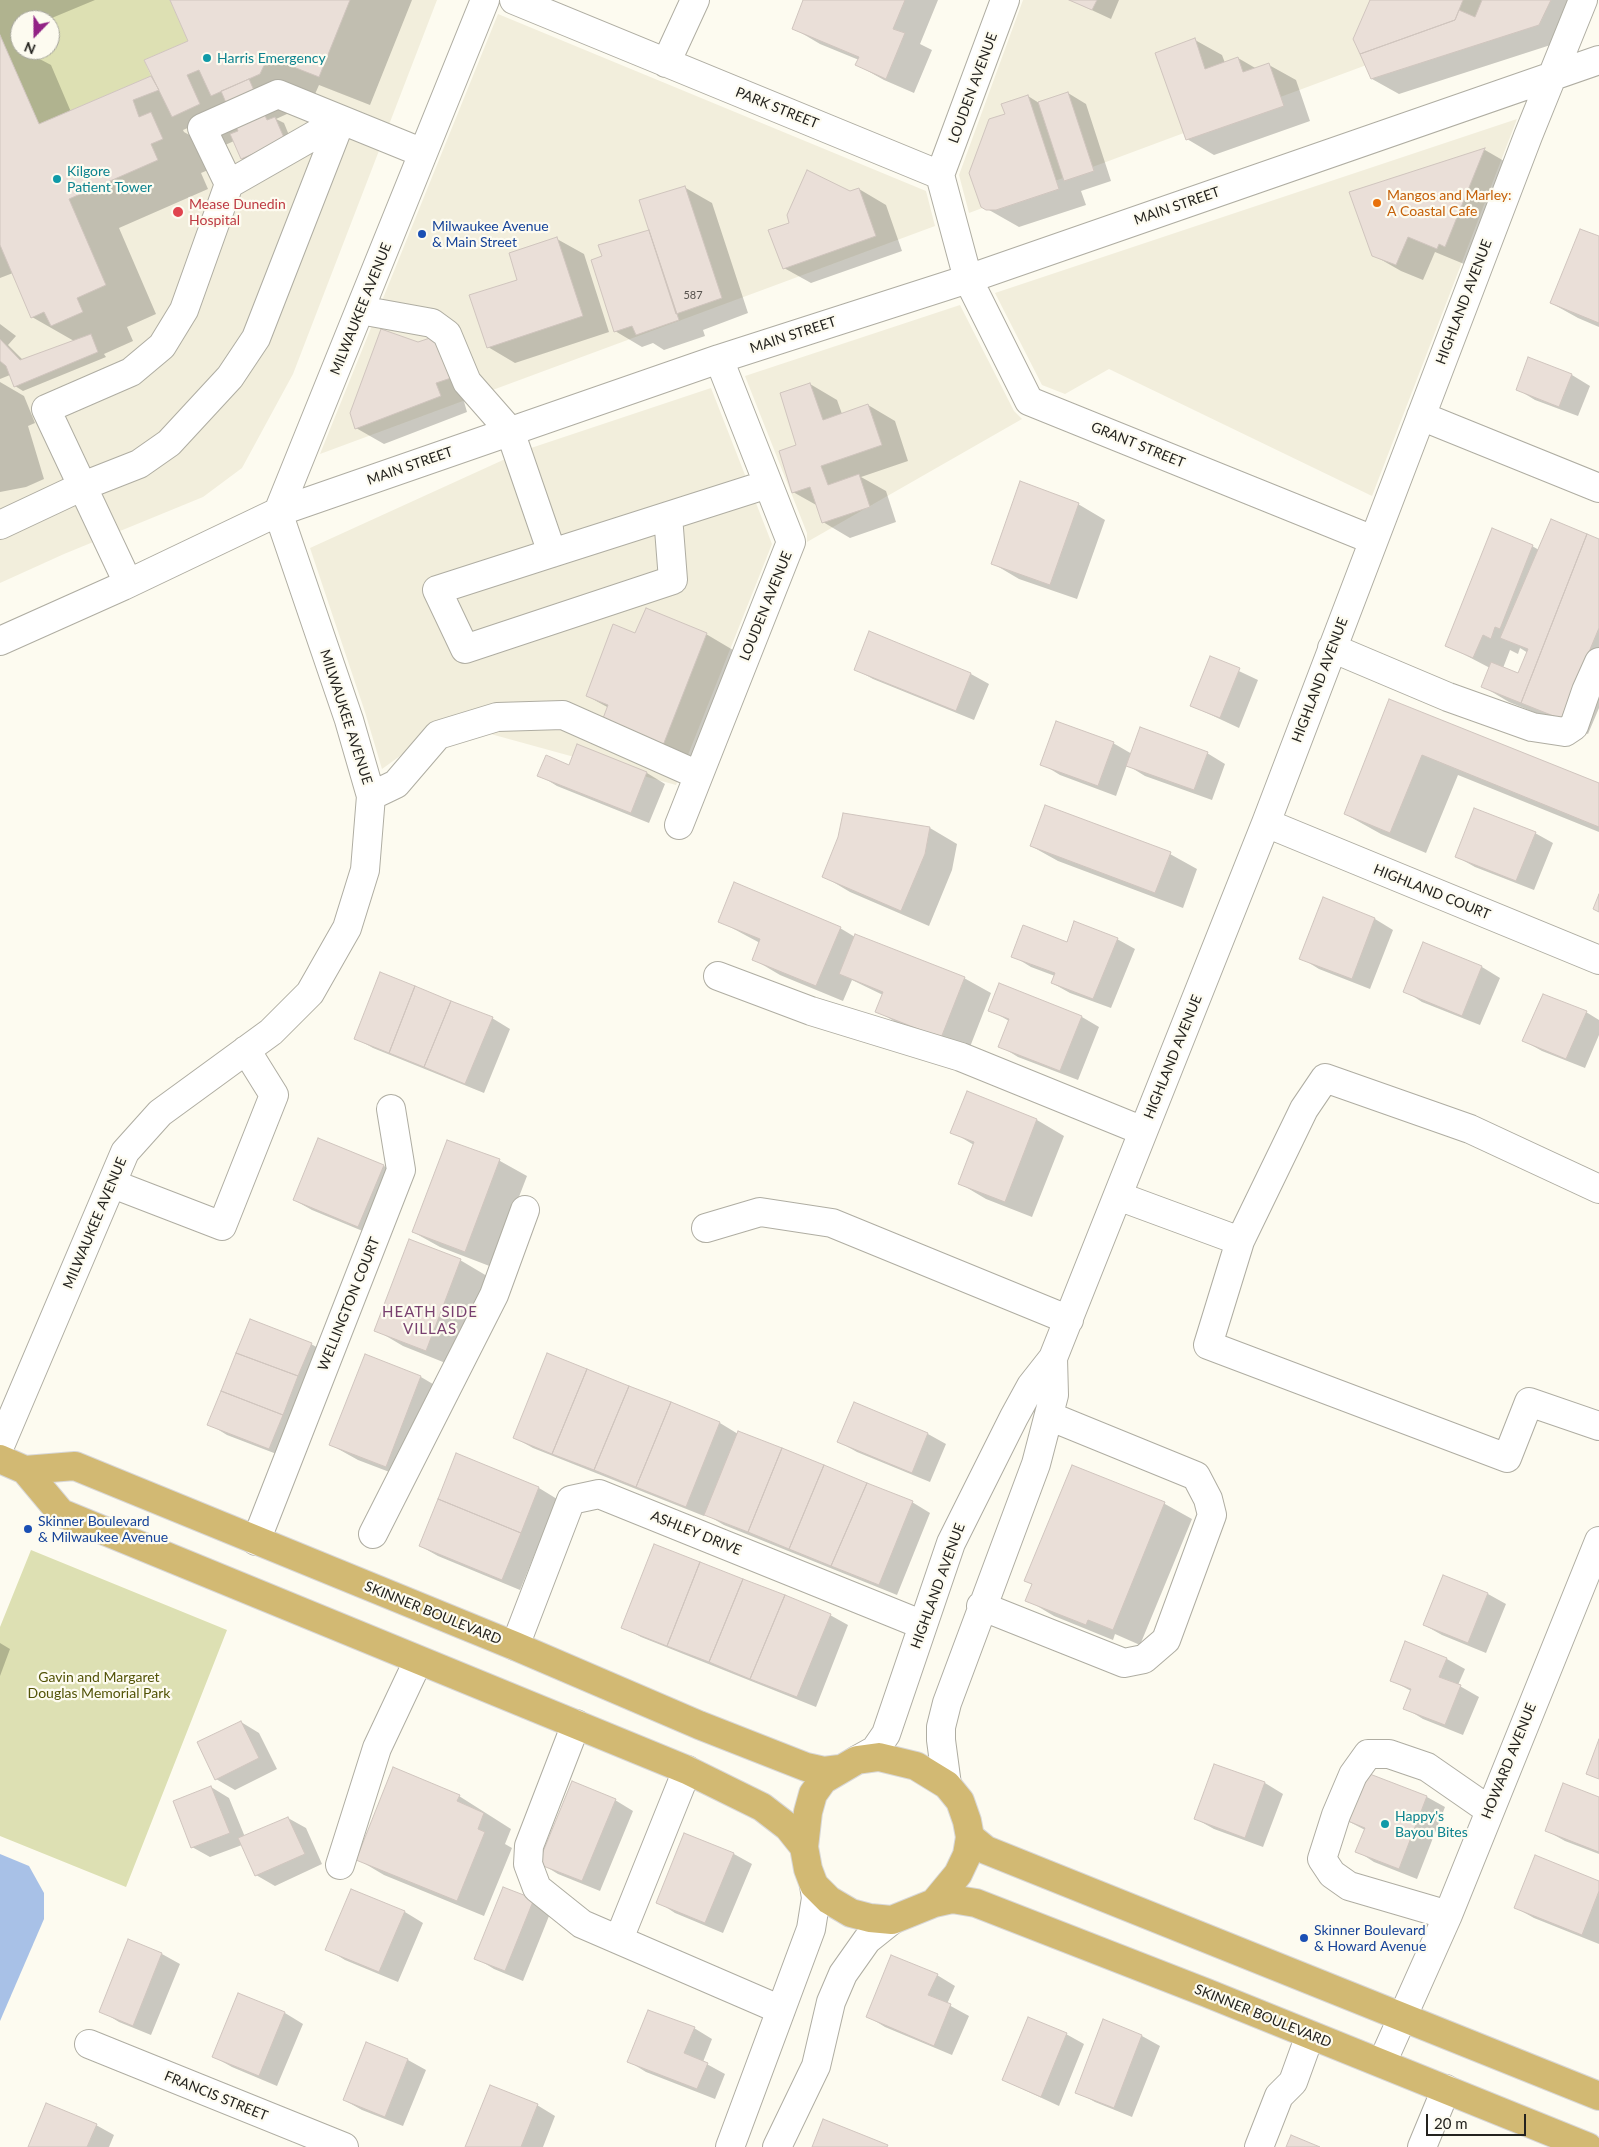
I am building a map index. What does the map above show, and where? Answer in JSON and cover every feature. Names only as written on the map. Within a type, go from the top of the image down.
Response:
[{"type":"main road","name":"SKINNER BOULEVARD","points":[[0,1459],[25,1470],[61,1512],[327,1620],[418,1661],[687,1770],[762,1807],[788,1827],[804,1846]]},
{"type":"main road","name":"SKINNER BOULEVARD","points":[[25,1470],[75,1466],[515,1646],[699,1725],[798,1764],[824,1771],[879,1757],[916,1766],[947,1785],[960,1801],[970,1837],[968,1855],[958,1874],[934,1903]]},
{"type":"main road","name":"SKINNER BOULEVARD","points":[[849,1764],[823,1780],[813,1794],[808,1812],[804,1846],[808,1869],[814,1885],[829,1900],[850,1912],[870,1918],[892,1920],[934,1903],[952,1899],[976,1903],[1382,2063],[1588,2147]]},
{"type":"main road","points":[[970,1837],[986,1850],[1402,2019],[1599,2096]]},
{"type":"street","name":"MILWAUKEE AVENUE","points":[[0,1446],[125,1152],[160,1112],[271,1032],[310,993],[347,928],[365,870],[371,796],[349,720],[278,512],[485,0]]},
{"type":"street","name":"PARK STREET","points":[[514,0],[940,175]]},
{"type":"street","name":"LOUDEN AVENUE","points":[[940,175],[1005,0]]},
{"type":"street","name":"HIGHLAND AVENUE","points":[[849,1764],[875,1750],[886,1734],[951,1543],[986,1471],[1031,1386],[1053,1358],[1069,1320],[1266,824],[1373,540],[1583,0]]},
{"type":"street","points":[[666,63],[692,1]]},
{"type":"street","name":"MAIN STREET","points":[[0,641],[278,512],[719,359],[968,279],[1599,60]]},
{"type":"street","points":[[229,184],[202,128],[278,94],[423,153]]},
{"type":"street","points":[[128,583],[46,409],[131,372],[162,346],[184,310],[229,184],[341,120]]},
{"type":"street","points":[[0,525],[83,486],[139,464],[169,443],[230,378],[256,338],[341,120]]},
{"type":"street","points":[[940,175],[968,279]]},
{"type":"street","name":"GRANT STREET","points":[[968,279],[1029,401],[1373,540]]},
{"type":"street","points":[[360,310],[432,324],[446,334],[467,382],[510,431],[552,552]]},
{"type":"street","name":"LOUDEN AVENUE","points":[[678,825],[791,542],[719,359]]},
{"type":"street","points":[[1421,416],[1599,488]]},
{"type":"street","points":[[668,516],[673,580],[465,649],[437,590],[552,552],[768,484]]},
{"type":"street","points":[[1332,648],[1457,700],[1532,727],[1565,732],[1574,726],[1586,691],[1599,662]]},
{"type":"street","points":[[371,796],[396,784],[438,735],[497,717],[563,715],[698,775]]},
{"type":"street","name":"HIGHLAND COURT","points":[[1266,824],[1599,960]]},
{"type":"street","points":[[718,976],[811,1011],[961,1057],[1144,1131]]},
{"type":"street","points":[[113,1184],[222,1226],[274,1094],[246,1050]]},
{"type":"street","points":[[1599,1189],[1470,1129],[1325,1078],[1304,1109],[1240,1240],[1208,1344],[1507,1458],[1529,1402],[1599,1426]]},
{"type":"street","name":"WELLINGTON COURT","points":[[256,1541],[401,1170],[391,1109]]},
{"type":"street","points":[[1118,1196],[1240,1240]]},
{"type":"street","points":[[373,1534],[494,1295],[525,1210]]},
{"type":"street","points":[[706,1228],[760,1212],[832,1223],[1069,1320]]},
{"type":"street","name":"HIGHLAND AVENUE","points":[[947,1785],[943,1763],[941,1727],[946,1702],[1036,1464],[1054,1395],[1053,1358]]},
{"type":"street","points":[[981,1606],[1124,1663],[1144,1659],[1166,1640],[1212,1515],[1208,1499],[1196,1476],[1049,1416]]},
{"type":"street","name":"ASHLEY DRIVE","points":[[515,1646],[571,1500],[599,1494],[923,1625]]},
{"type":"street","name":"HOWARD AVENUE","points":[[1382,2063],[1448,1915],[1599,1541]]},
{"type":"street","points":[[340,1865],[377,1748],[418,1661]]},
{"type":"street","points":[[576,1724],[529,1846],[528,1864],[537,1888],[582,1924],[781,2010]]},
{"type":"street","points":[[1448,1915],[1349,1886],[1332,1874],[1322,1860],[1336,1815],[1353,1774],[1368,1754],[1389,1754],[1428,1767],[1489,1810]]},
{"type":"street","points":[[619,1940],[687,1770]]},
{"type":"street","points":[[730,2147],[811,1929],[816,1898],[814,1885]]},
{"type":"street","points":[[777,2147],[816,2066],[831,2002],[843,1974],[867,1940],[892,1920]]},
{"type":"street","points":[[1258,2147],[1279,2096],[1293,2082],[1310,2035]]},
{"type":"street","name":"FRANCIS STREET","points":[[88,2044],[344,2147]]},
{"type":"street","points":[[1422,2147],[1446,2089]]},
{"type":"shaded area","name":"Mease Dunedin Hospital","points":[[0,0],[437,0],[293,374],[242,468],[203,497],[64,554],[0,583]]},
{"type":"shaded area","points":[[1023,0],[1541,0],[969,213],[959,175]]},
{"type":"shaded area","points":[[498,14],[926,191],[935,226],[320,454]]},
{"type":"shaded area","points":[[1517,119],[1372,496],[1109,369],[1065,394],[1042,385],[995,293]]},
{"type":"shaded area","points":[[960,305],[1014,411],[1022,419],[807,542],[807,533],[745,376]]},
{"type":"shaded area","points":[[711,388],[772,544],[676,785],[447,722],[382,769],[310,548],[525,450]]},
{"type":"green space","points":[[0,0],[170,0],[188,41],[144,60],[151,76],[39,124],[11,60],[60,60],[60,10],[10,10],[10,58],[0,35]]},
{"type":"green space","name":"Gavin and Margaret Douglas Memorial Park","points":[[31,1550],[227,1630],[126,1887],[0,1836],[0,1627]]},
{"type":"water","points":[[0,1854],[29,1866],[44,1893],[44,1919],[0,2021]]},
{"type":"building","name":"Harris Emergency","points":[[170,0],[350,0],[319,77],[268,57],[260,74],[211,96],[199,70],[187,75],[200,104],[172,117],[144,60],[188,41]]},
{"type":"building","points":[[803,0],[905,0],[893,29],[905,33],[886,79],[855,65],[859,57],[792,29]]},
{"type":"building","points":[[1069,0],[1097,0],[1092,10]]},
{"type":"building","points":[[1370,0],[1463,0],[1455,20],[1360,54],[1353,39]]},
{"type":"building","points":[[1482,0],[1551,0],[1539,25],[1371,79],[1360,54],[1455,20],[1459,10],[1475,17]]},
{"type":"building","name":"Kilgore Patient Tower","points":[[0,35],[39,124],[151,76],[159,90],[133,100],[139,117],[151,112],[163,139],[151,144],[158,160],[69,199],[106,285],[77,298],[83,312],[51,326],[44,312],[31,318],[0,245]]},
{"type":"building","points":[[1195,38],[1205,69],[1238,57],[1243,72],[1269,63],[1284,106],[1186,140],[1155,53]]},
{"type":"building","points":[[249,79],[267,120],[275,117],[285,140],[241,159],[230,134],[238,131],[221,91]]},
{"type":"building","points":[[1068,92],[1094,171],[1064,181],[1038,102]]},
{"type":"building","points":[[1028,95],[1059,189],[996,210],[986,210],[981,207],[969,173],[989,119],[1005,114],[1001,104]]},
{"type":"building","points":[[1485,148],[1445,247],[1439,244],[1437,249],[1408,237],[1396,265],[1372,256],[1349,192]]},
{"type":"building","points":[[807,170],[850,191],[859,188],[876,236],[783,269],[768,230],[789,223],[787,215]]},
{"type":"building","points":[[685,186],[722,298],[676,314],[639,200]]},
{"type":"building","points":[[1580,229],[1599,236],[1599,323],[1550,303]]},
{"type":"building","points":[[649,230],[679,320],[636,335],[632,326],[614,332],[591,260],[602,256],[598,245]]},
{"type":"building","points":[[557,237],[583,316],[487,348],[469,295],[517,280],[509,253]]},
{"type":"building","points":[[381,329],[418,342],[436,336],[451,378],[436,383],[441,396],[355,429],[350,413]]},
{"type":"building","points":[[91,334],[98,352],[14,387],[6,366],[0,361],[0,339],[20,360]]},
{"type":"building","points":[[1528,357],[1572,374],[1559,407],[1516,390]]},
{"type":"building","points":[[810,383],[823,420],[868,404],[882,445],[821,466],[828,485],[859,474],[870,507],[822,523],[810,487],[792,493],[779,451],[796,445],[780,393]]},
{"type":"building","points":[[1020,481],[1079,503],[1050,585],[991,564]]},
{"type":"building","points":[[1551,519],[1587,534],[1521,703],[1481,687],[1491,662],[1518,673],[1528,649],[1500,638]]},
{"type":"building","points":[[1492,528],[1533,545],[1500,629],[1495,627],[1491,639],[1483,635],[1473,658],[1445,646]]},
{"type":"building","points":[[1587,534],[1599,539],[1599,628],[1561,719],[1521,703]]},
{"type":"building","points":[[646,608],[707,633],[660,753],[599,729],[608,705],[586,696],[613,624],[635,633]]},
{"type":"building","points":[[869,631],[971,673],[956,711],[854,670]]},
{"type":"building","points":[[1210,656],[1240,668],[1220,718],[1190,706]]},
{"type":"building","points":[[1389,699],[1599,783],[1599,827],[1422,755],[1390,833],[1344,814]]},
{"type":"building","points":[[1056,721],[1114,742],[1098,786],[1040,765]]},
{"type":"building","points":[[1140,727],[1208,752],[1194,790],[1126,766]]},
{"type":"building","points":[[577,744],[647,772],[631,813],[537,776],[546,755],[569,765]]},
{"type":"building","points":[[1045,805],[1171,852],[1155,893],[1030,846]]},
{"type":"building","points":[[1474,808],[1536,832],[1516,881],[1455,857]]},
{"type":"building","points":[[843,813],[930,827],[925,854],[901,911],[822,877],[838,837]]},
{"type":"building","points":[[734,882],[841,927],[816,986],[752,960],[760,939],[718,922]]},
{"type":"building","points":[[1599,894],[1599,912],[1593,909]]},
{"type":"building","points":[[1323,897],[1375,918],[1352,979],[1299,959]]},
{"type":"building","points":[[1074,921],[1118,938],[1093,999],[1051,983],[1055,973],[1011,957],[1023,925],[1067,942]]},
{"type":"building","points":[[855,934],[965,977],[941,1038],[875,1012],[883,992],[839,974]]},
{"type":"building","points":[[1423,942],[1482,966],[1462,1016],[1403,992]]},
{"type":"building","points":[[380,972],[415,986],[389,1053],[354,1039]]},
{"type":"building","points":[[999,983],[1082,1016],[1060,1071],[998,1047],[1009,1019],[988,1011]]},
{"type":"building","points":[[415,986],[451,1001],[424,1067],[389,1053]]},
{"type":"building","points":[[1543,994],[1587,1011],[1566,1059],[1522,1041]]},
{"type":"building","points":[[451,1001],[493,1017],[465,1084],[424,1067]]},
{"type":"building","points":[[967,1091],[1037,1119],[1005,1202],[958,1184],[974,1142],[950,1133]]},
{"type":"building","points":[[318,1138],[384,1165],[358,1227],[293,1200]]},
{"type":"building","points":[[447,1140],[500,1159],[465,1252],[412,1232]]},
{"type":"building","points":[[409,1239],[461,1259],[426,1351],[374,1331]]},
{"type":"building","points":[[250,1319],[312,1343],[298,1376],[236,1353]]},
{"type":"building","points":[[236,1353],[298,1376],[283,1415],[221,1391]]},
{"type":"building","points":[[547,1353],[587,1369],[552,1454],[513,1438]]},
{"type":"building","points":[[365,1354],[421,1376],[386,1467],[329,1445]]},
{"type":"building","points":[[587,1369],[629,1386],[594,1470],[552,1454]]},
{"type":"building","points":[[629,1386],[671,1402],[636,1487],[594,1470]]},
{"type":"building","points":[[221,1391],[283,1415],[269,1449],[207,1425]]},
{"type":"building","points":[[671,1402],[720,1422],[686,1507],[636,1487]]},
{"type":"building","points":[[854,1402],[928,1433],[912,1473],[837,1442]]},
{"type":"building","points":[[738,1431],[782,1448],[748,1532],[704,1515]]},
{"type":"building","points":[[782,1448],[824,1465],[789,1549],[748,1532]]},
{"type":"building","points":[[456,1453],[539,1487],[521,1533],[438,1499]]},
{"type":"building","points":[[824,1465],[867,1483],[831,1566],[789,1549]]},
{"type":"building","points":[[1072,1465],[1165,1502],[1113,1630],[1088,1620],[1086,1625],[1025,1601],[1032,1584],[1024,1581]]},
{"type":"building","points":[[867,1483],[913,1501],[879,1585],[831,1566]]},
{"type":"building","points":[[438,1499],[521,1533],[502,1580],[419,1546]]},
{"type":"building","points":[[654,1544],[700,1562],[667,1646],[621,1628]]},
{"type":"building","points":[[700,1562],[743,1579],[709,1662],[667,1646]]},
{"type":"building","points":[[1443,1575],[1488,1593],[1468,1643],[1423,1625]]},
{"type":"building","points":[[743,1579],[785,1595],[750,1679],[709,1662]]},
{"type":"building","points":[[785,1595],[831,1614],[797,1697],[750,1679]]},
{"type":"building","points":[[1405,1641],[1447,1658],[1439,1677],[1461,1685],[1445,1725],[1403,1709],[1411,1689],[1390,1681]]},
{"type":"building","points":[[241,1721],[259,1758],[215,1780],[197,1742]]},
{"type":"building","points":[[1599,1739],[1599,1779],[1586,1774]]},
{"type":"building","points":[[1214,1764],[1265,1782],[1245,1838],[1194,1819]]},
{"type":"building","points":[[393,1767],[460,1795],[457,1801],[484,1813],[478,1829],[485,1832],[457,1901],[356,1860]]},
{"type":"building","name":"Happy's Bayou Bites","points":[[1362,1771],[1427,1796],[1399,1869],[1355,1852],[1365,1828],[1343,1819]]},
{"type":"building","points":[[572,1781],[616,1799],[582,1881],[538,1864]]},
{"type":"building","points":[[1563,1783],[1599,1797],[1599,1852],[1545,1831]]},
{"type":"building","points":[[211,1786],[230,1833],[191,1848],[173,1801]]},
{"type":"building","points":[[288,1817],[305,1854],[255,1876],[238,1838]]},
{"type":"building","points":[[684,1833],[734,1853],[705,1923],[656,1903]]},
{"type":"building","points":[[1535,1855],[1599,1881],[1599,1891],[1582,1935],[1514,1908]]},
{"type":"building","points":[[503,1887],[534,1899],[505,1971],[474,1959]]},
{"type":"building","points":[[351,1889],[405,1911],[379,1972],[325,1950]]},
{"type":"building","points":[[128,1939],[162,1953],[133,2026],[99,2012]]},
{"type":"building","points":[[891,1955],[938,1974],[928,1995],[951,2004],[934,2046],[866,2017]]},
{"type":"building","points":[[238,1993],[285,2012],[259,2076],[212,2057]]},
{"type":"building","points":[[648,2010],[695,2027],[684,2053],[708,2063],[697,2089],[627,2062]]},
{"type":"building","points":[[1028,2017],[1067,2033],[1041,2097],[1002,2080]]},
{"type":"building","points":[[1103,2019],[1142,2035],[1114,2108],[1075,2093]]},
{"type":"building","points":[[366,2042],[408,2059],[385,2117],[343,2100]]},
{"type":"building","points":[[490,2085],[538,2104],[521,2147],[465,2147]]},
{"type":"building","points":[[46,2103],[97,2124],[87,2147],[28,2147]]},
{"type":"building","points":[[823,2119],[888,2145],[887,2147],[812,2147]]},
{"type":"building","points":[[1291,2135],[1320,2147],[1286,2147]]},
{"type":"place","name":"Harris Emergency","points":[[207,58]]},
{"type":"place","name":"Kilgore Patient Tower","points":[[57,179]]},
{"type":"place","name":"Mangos and Marley: A Coastal Cafe","points":[[1377,203]]},
{"type":"place","name":"Mease Dunedin Hospital","points":[[178,212]]},
{"type":"place","name":"Milwaukee Avenue & Main Street","points":[[422,234]]},
{"type":"place","name":"Skinner Boulevard & Milwaukee Avenue","points":[[28,1529]]},
{"type":"place","name":"Happy's Bayou Bites","points":[[1385,1824]]},
{"type":"place","name":"Skinner Boulevard & Howard Avenue","points":[[1304,1938]]},
{"type":"district","name":"HEATH SIDE VILLAS","points":[[430,1320]]}]
